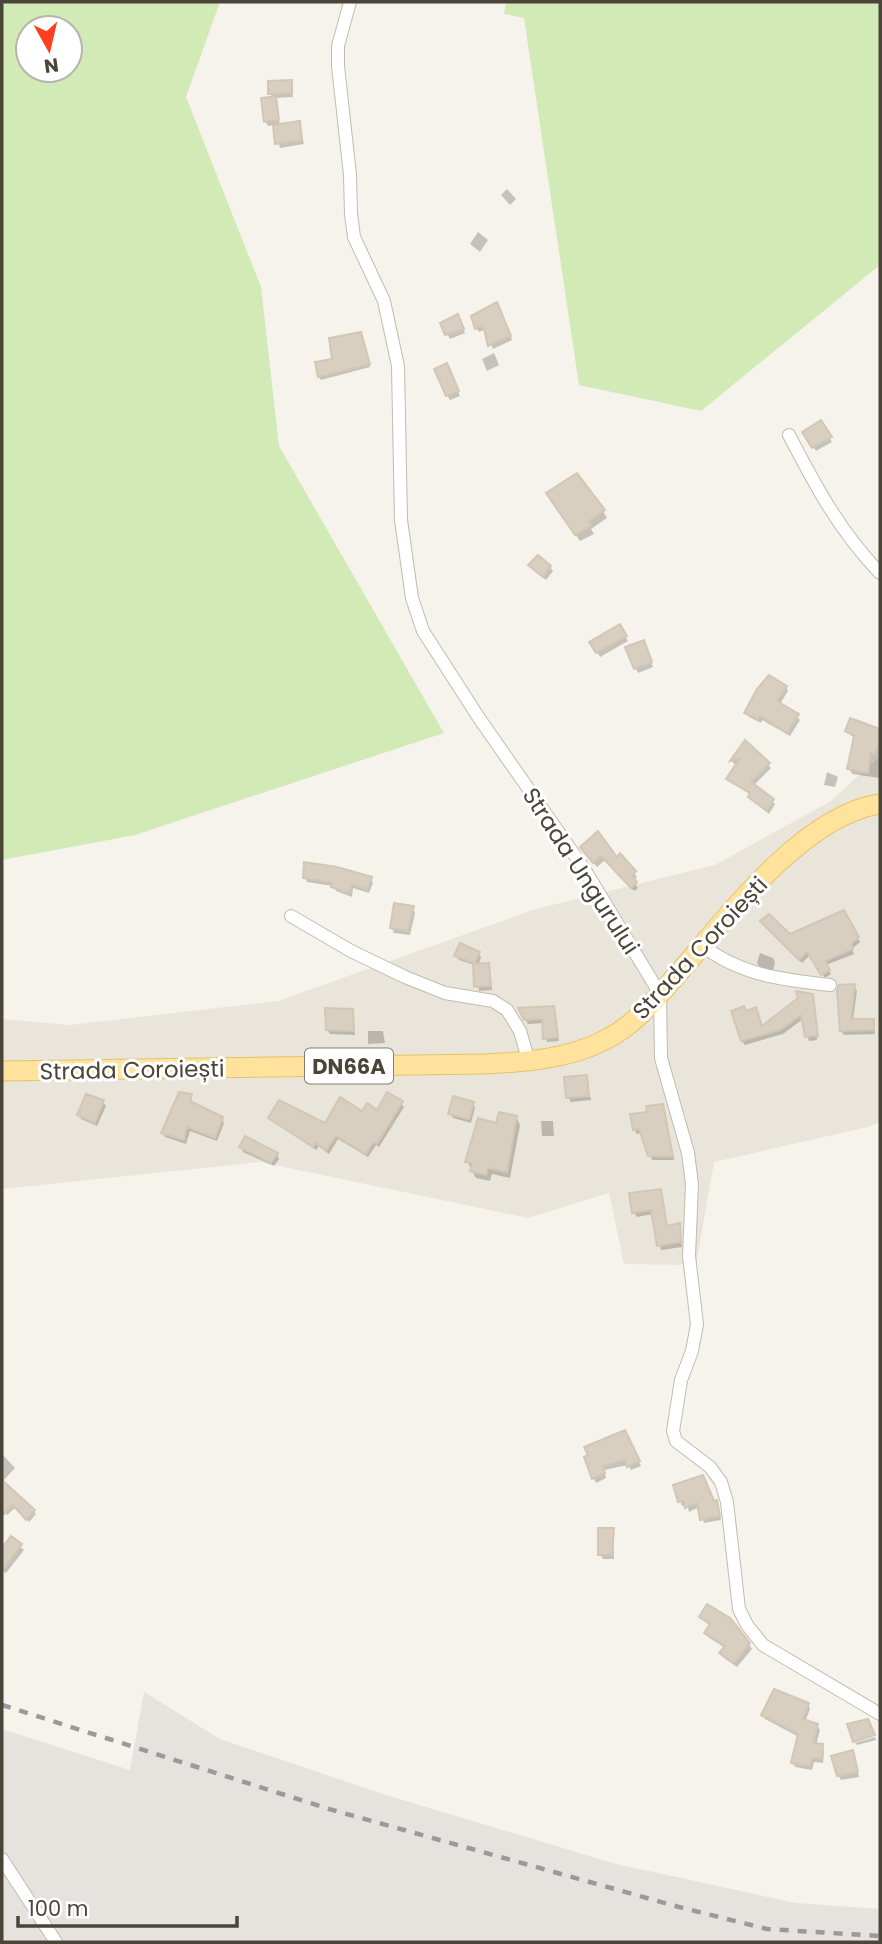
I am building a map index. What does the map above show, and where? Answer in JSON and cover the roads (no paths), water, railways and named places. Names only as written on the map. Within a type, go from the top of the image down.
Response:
[{"type":"main road","name":"Strada Coroiești","points":[[2,1071],[529,1062],[566,1054],[607,1039],[640,1015],[788,853],[816,830],[846,813],[880,804]]},
{"type":"street","name":"Strada Ungurului","points":[[350,2],[338,46],[338,66],[350,176],[351,214],[354,237],[384,301],[398,366],[401,520],[412,598],[429,640],[665,988]]},
{"type":"street","points":[[789,435],[824,503],[857,549],[880,573]]},
{"type":"street","points":[[291,916],[351,951],[405,977],[445,993],[493,1001],[507,1010],[520,1031],[529,1062]]},
{"type":"street","points":[[702,945],[723,961],[745,970],[785,980],[830,985]]},
{"type":"street","points":[[665,988],[661,1058],[688,1153],[692,1184],[689,1256],[697,1324],[692,1351],[681,1380],[673,1431],[676,1441],[710,1467],[721,1482],[727,1502],[739,1609],[747,1625],[764,1645],[880,1714]]},
{"type":"street","points":[[2,1859],[56,1942]]},
{"type":"railway","points":[[2,1705],[329,1809],[679,1907],[767,1929],[880,1936]]}]
